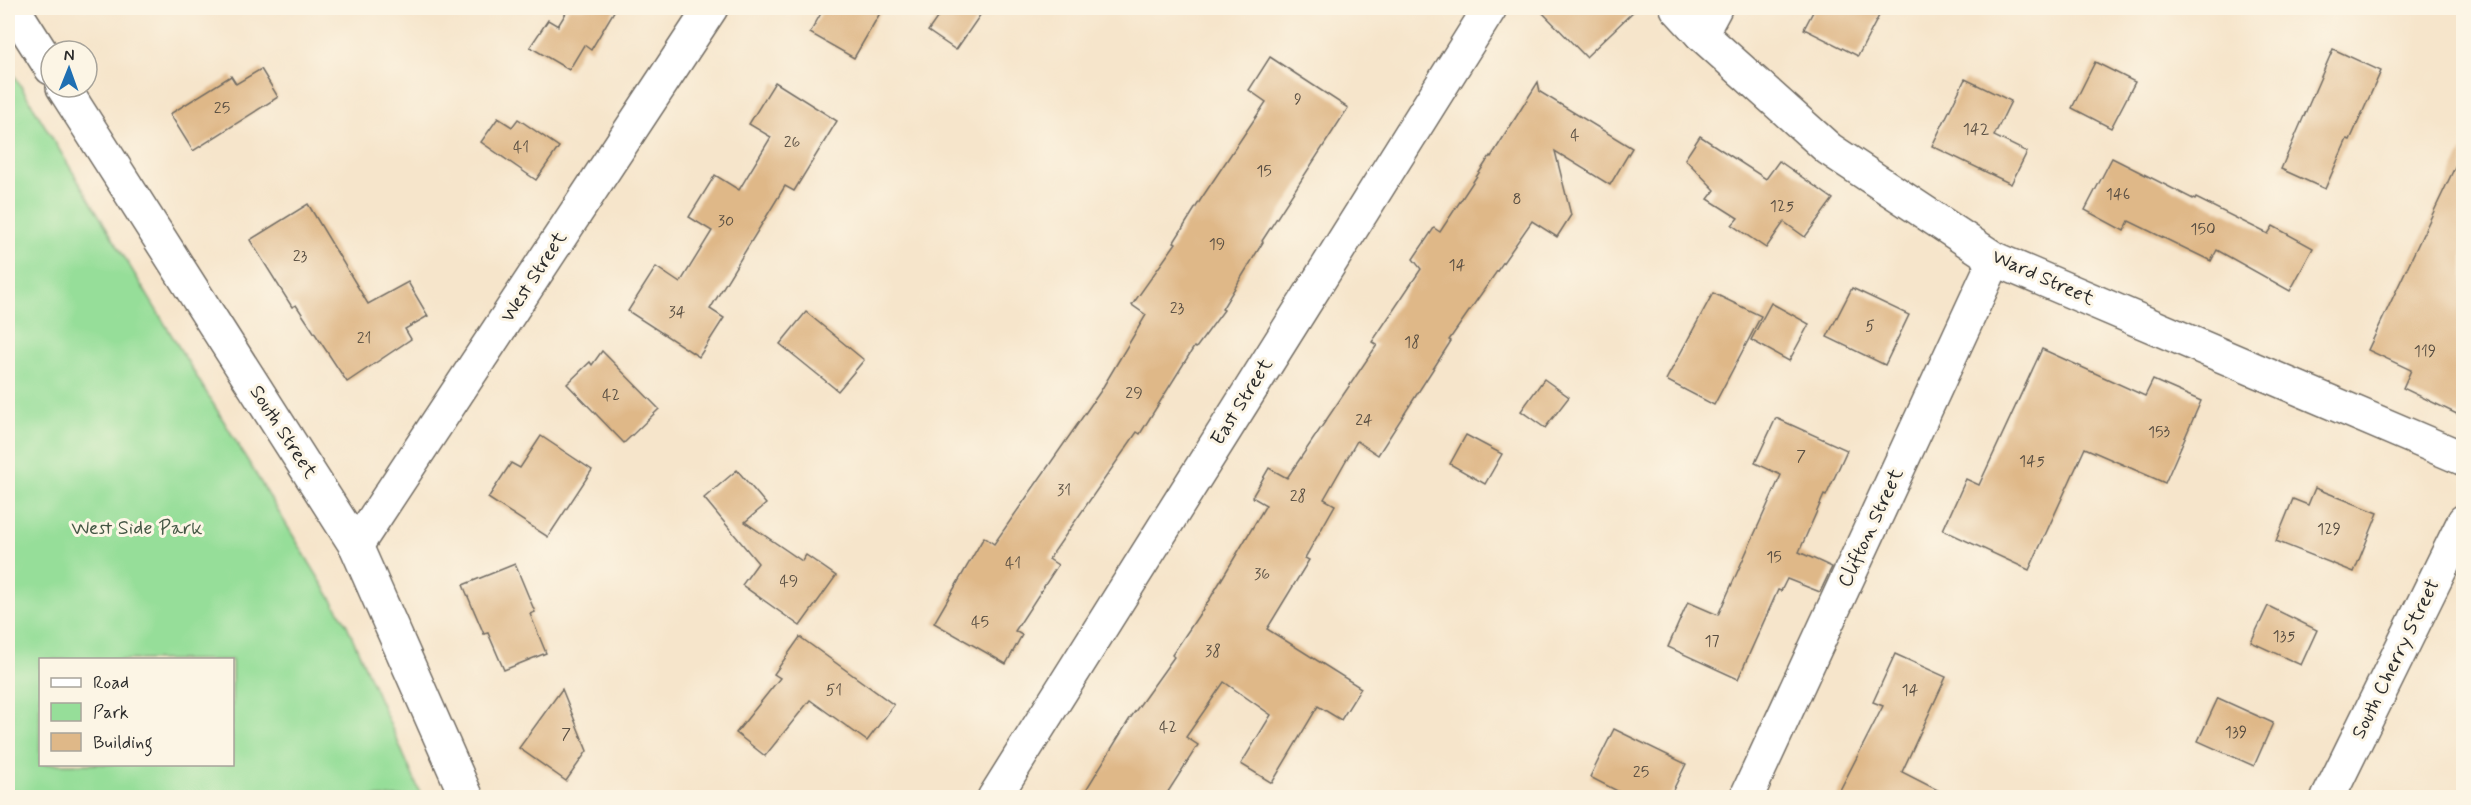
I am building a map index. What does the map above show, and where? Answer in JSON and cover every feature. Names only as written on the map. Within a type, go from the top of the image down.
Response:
[{"type":"street","points":[[13,8],[39,49]]},
{"type":"street","name":"West Street","points":[[356,546],[711,8]]},
{"type":"street","name":"East Street","points":[[994,798],[1490,8]]},
{"type":"street","name":"Ward Street","points":[[1677,8],[1708,21],[1829,149],[1995,259],[2463,459]]},
{"type":"street","name":"South Street","points":[[71,99],[356,546],[467,798]]},
{"type":"street","name":"Clifton Street","points":[[1746,798],[1995,259]]},
{"type":"street","name":"South Cherry Street","points":[[2328,798],[2463,520]]},
{"type":"green space","name":"West Side Park","points":[[8,65],[346,623],[422,797],[8,797]]},
{"type":"building","points":[[569,8],[616,8],[591,50],[584,45],[569,70],[530,47],[548,20],[558,26]]},
{"type":"building","points":[[824,8],[883,8],[854,58],[810,33]]},
{"type":"building","points":[[944,8],[985,8],[956,50],[928,31]]},
{"type":"building","points":[[1538,8],[1637,8],[1586,57]]},
{"type":"building","points":[[1815,8],[1883,8],[1858,56],[1804,29]]},
{"type":"building","points":[[2333,49],[2381,71],[2325,189],[2281,169]]},
{"type":"building","points":[[1270,57],[1348,108],[1262,241],[1222,309],[1224,310],[1196,348],[1194,347],[1140,434],[1137,432],[1049,559],[1058,565],[1015,631],[1022,635],[1006,664],[934,623],[984,537],[994,544],[1100,392],[1146,315],[1132,305],[1176,243],[1174,242],[1201,199],[1266,102],[1249,90]]},
{"type":"building","points":[[2095,62],[2135,82],[2111,128],[2072,108]]},
{"type":"building","points":[[261,69],[278,97],[193,151],[170,114],[231,76],[236,84]]},
{"type":"building","points":[[1965,79],[2011,101],[1994,136],[2027,152],[2011,184],[1932,146]]},
{"type":"building","points":[[775,82],[837,121],[794,191],[785,186],[710,309],[724,318],[699,357],[628,311],[656,267],[680,283],[712,231],[689,217],[715,175],[739,190],[771,137],[749,124]]},
{"type":"building","points":[[1538,82],[1540,92],[1632,148],[1610,185],[1555,151],[1571,215],[1557,237],[1532,221],[1449,340],[1451,341],[1378,455],[1357,441],[1324,499],[1335,505],[1305,558],[1309,560],[1267,629],[1361,688],[1341,720],[1318,706],[1272,783],[1241,764],[1271,715],[1224,682],[1186,737],[1198,745],[1164,798],[1081,798],[1129,720],[1174,657],[1172,655],[1211,597],[1266,505],[1252,497],[1269,468],[1287,478],[1377,345],[1372,342],[1421,269],[1413,259],[1434,228],[1440,232]]},
{"type":"building","points":[[498,118],[512,127],[518,119],[559,147],[536,180],[481,142]]},
{"type":"building","points":[[1700,136],[1766,179],[1779,161],[1833,199],[1805,237],[1784,222],[1766,248],[1732,225],[1738,218],[1708,199],[1715,190],[1685,159]]},
{"type":"building","points":[[2463,150],[2463,417],[2403,388],[2411,370],[2368,350]]},
{"type":"building","points":[[2112,158],[2268,234],[2273,226],[2313,248],[2290,291],[2217,250],[2211,261],[2129,221],[2124,231],[2085,210]]},
{"type":"building","points":[[308,204],[368,304],[408,282],[428,316],[405,329],[411,339],[347,382],[296,305],[292,307],[250,240]]},
{"type":"building","points":[[1852,288],[1909,315],[1885,365],[1827,337]]},
{"type":"building","points":[[1713,293],[1761,316],[1714,405],[1666,380]]},
{"type":"building","points":[[1771,303],[1809,324],[1789,361],[1751,340]]},
{"type":"building","points":[[806,312],[864,360],[838,391],[780,344]]},
{"type":"building","points":[[2042,349],[2145,396],[2153,380],[2201,401],[2165,483],[2085,448],[2029,570],[1943,530],[1966,479],[1979,485]]},
{"type":"building","points":[[602,351],[659,409],[624,443],[567,384],[590,362],[592,365]]},
{"type":"building","points":[[1544,379],[1569,397],[1545,428],[1521,411]]},
{"type":"building","points":[[1776,418],[1847,450],[1799,552],[1832,567],[1820,592],[1787,579],[1781,591],[1778,590],[1738,679],[1668,647],[1688,602],[1718,615],[1781,475],[1755,463]]},
{"type":"building","points":[[1466,435],[1502,454],[1485,484],[1450,464]]},
{"type":"building","points":[[541,436],[592,470],[548,537],[488,498],[511,463],[520,468]]},
{"type":"building","points":[[737,470],[766,504],[745,522],[802,561],[806,555],[836,576],[800,626],[742,585],[758,563],[704,498]]},
{"type":"building","points":[[2315,488],[2378,513],[2354,572],[2276,541],[2293,499],[2308,505]]},
{"type":"building","points":[[515,564],[535,612],[530,614],[546,653],[504,670],[488,633],[484,634],[463,585]]},
{"type":"building","points":[[2268,606],[2317,630],[2301,665],[2251,642]]},
{"type":"building","points":[[800,637],[894,705],[867,741],[810,700],[765,756],[736,733],[780,678],[774,674]]},
{"type":"building","points":[[1895,654],[1946,677],[1902,772],[1953,798],[1836,798],[1883,706],[1873,702]]},
{"type":"building","points":[[562,689],[587,751],[566,781],[519,748]]},
{"type":"building","points":[[2218,698],[2273,723],[2254,766],[2198,741]]},
{"type":"building","points":[[1614,729],[1686,764],[1669,798],[1631,798],[1590,777]]}]
